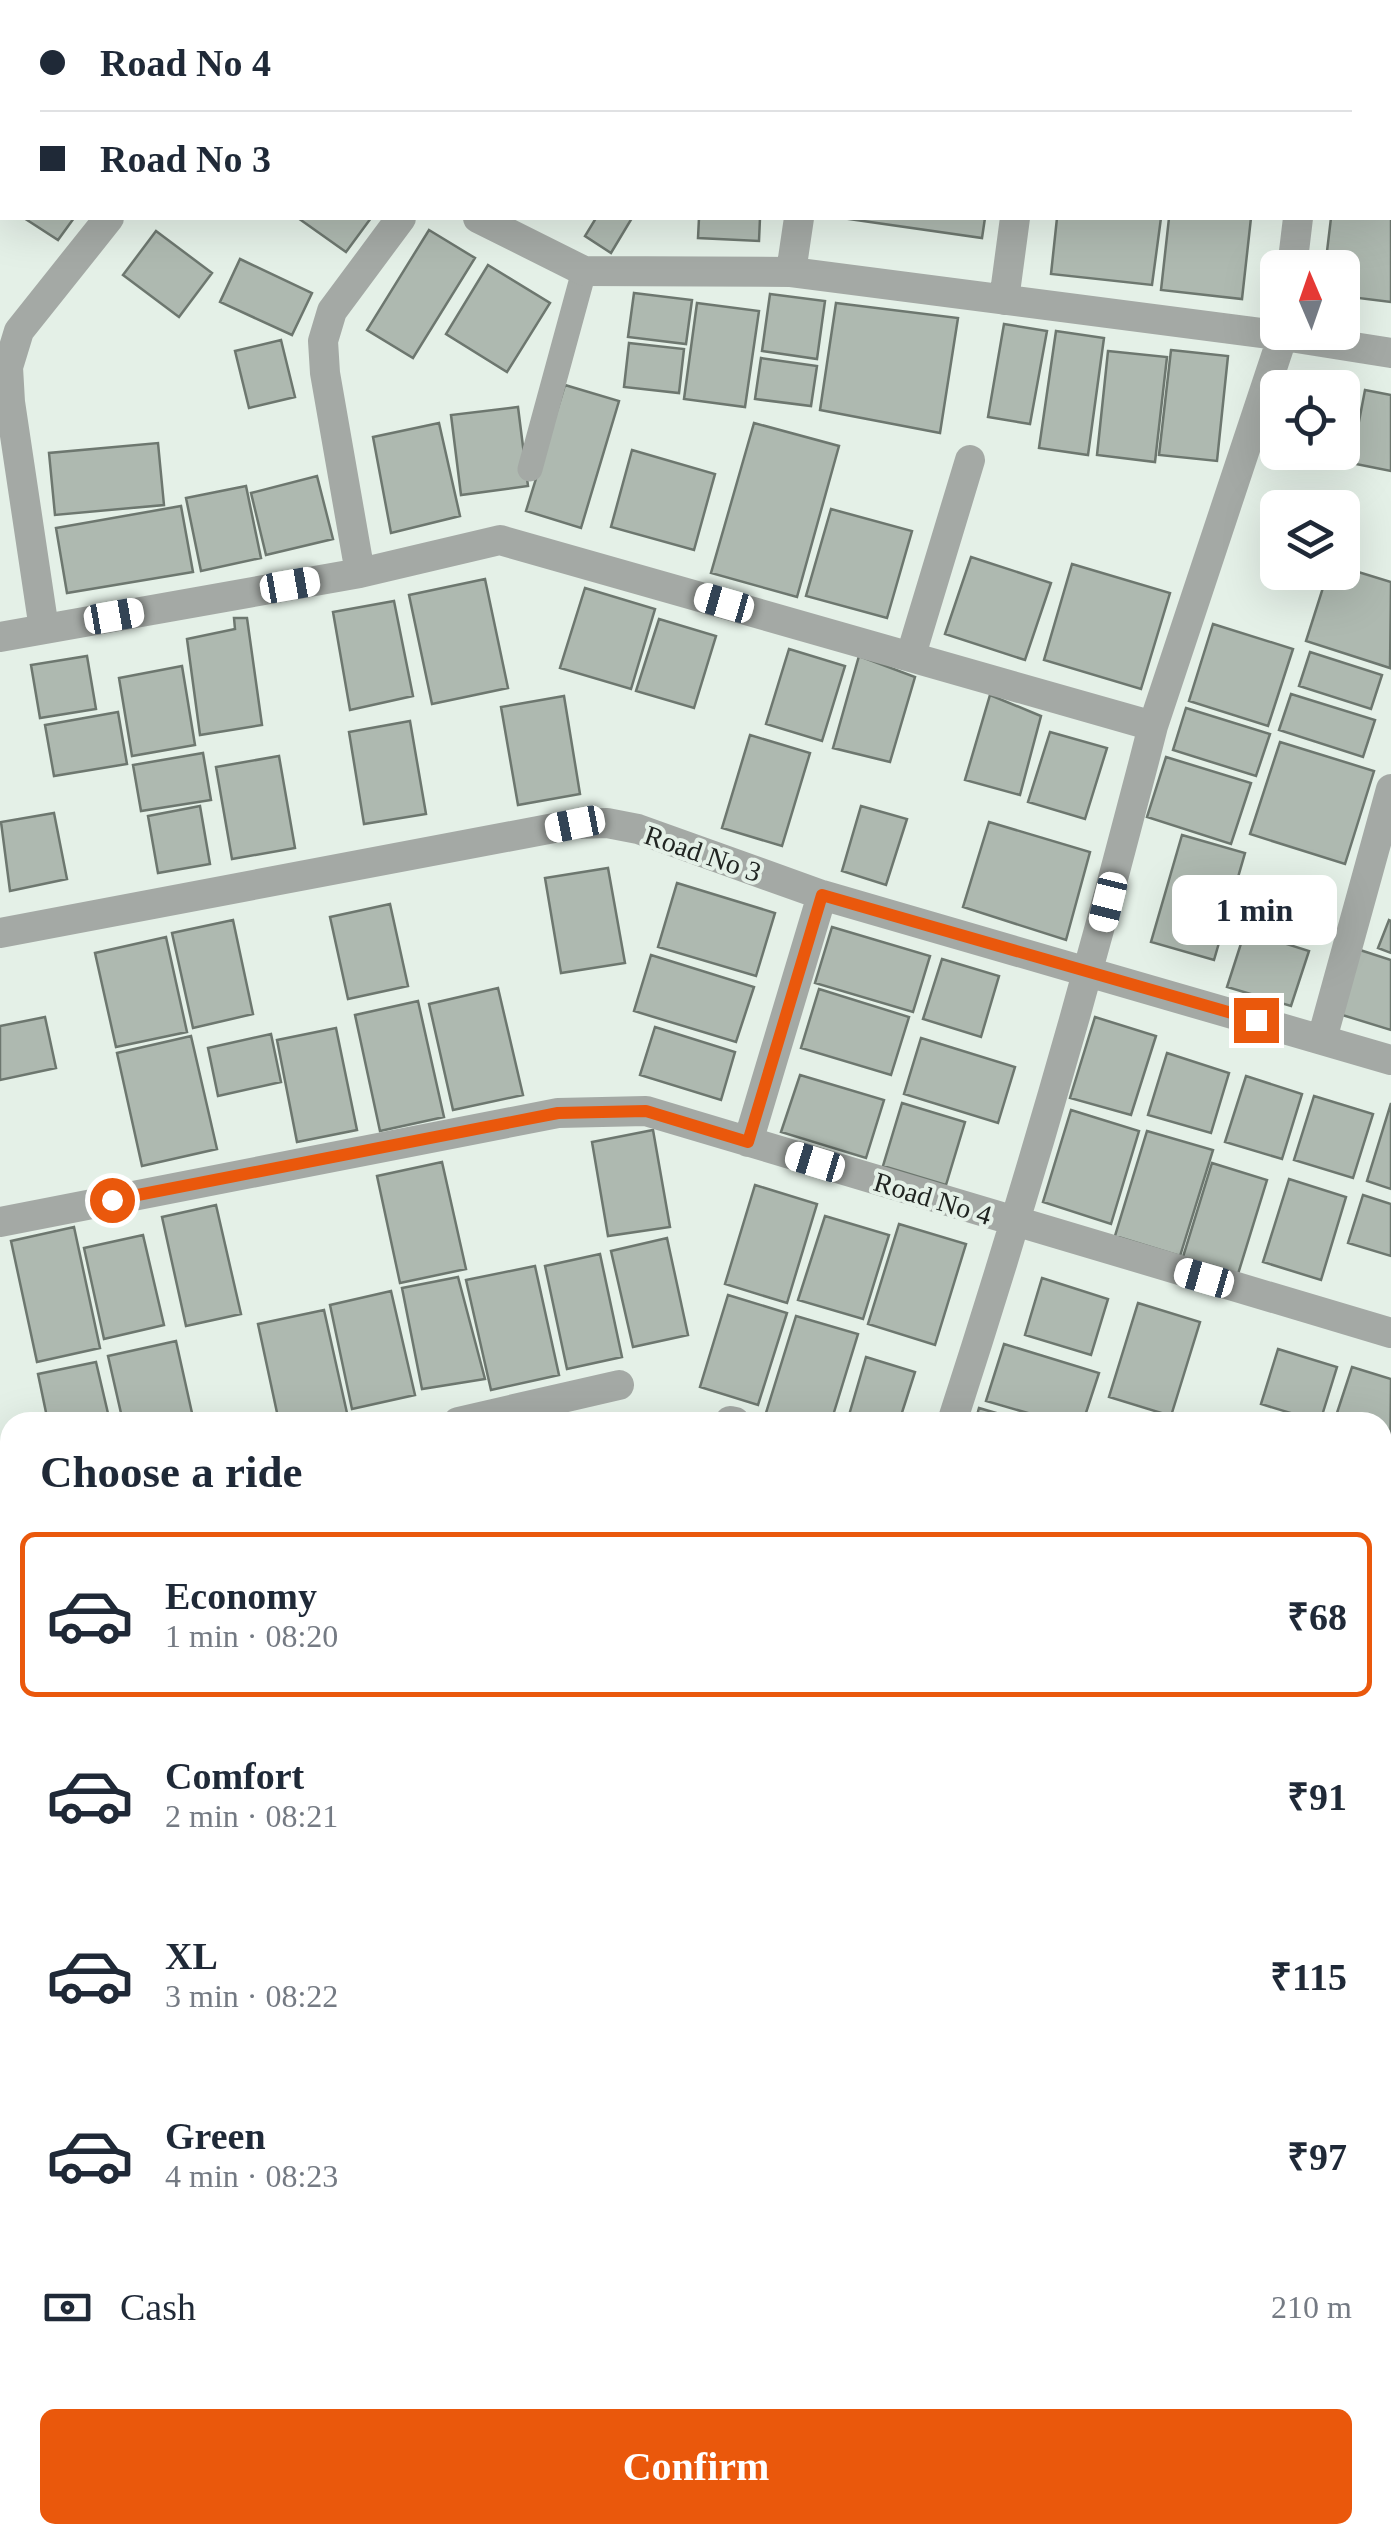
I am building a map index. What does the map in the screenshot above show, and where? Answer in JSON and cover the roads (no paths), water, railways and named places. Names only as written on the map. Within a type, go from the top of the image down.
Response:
[{"type":"street","points":[[44,628],[8,368],[19,330],[107,220]]},
{"type":"street","points":[[360,573],[323,340],[332,311],[400,220]]},
{"type":"street","points":[[482,220],[584,271],[791,272],[1260,331]]},
{"type":"street","points":[[791,272],[799,220]]},
{"type":"street","points":[[1004,300],[1015,220]]},
{"type":"street","points":[[1294,250],[1298,220]]},
{"type":"street","points":[[1360,347],[1391,353]]},
{"type":"street","points":[[955,1412],[1090,972],[1153,726],[1279,350]]},
{"type":"street","points":[[912,656],[970,460]]},
{"type":"street","points":[[0,636],[360,573],[500,540],[1153,726]]},
{"type":"street","points":[[1322,1039],[1391,789]]},
{"type":"street","name":"Road No 3","points":[[0,933],[575,824],[607,823],[638,829],[822,895],[1391,1060]]},
{"type":"street","points":[[748,1142],[822,895]]},
{"type":"street","name":"Road No 4","points":[[0,1222],[558,1113],[646,1111],[1391,1332]]},
{"type":"street","points":[[502,1412],[620,1385]]},
{"type":"lane","points":[[530,469],[584,271]]}]
